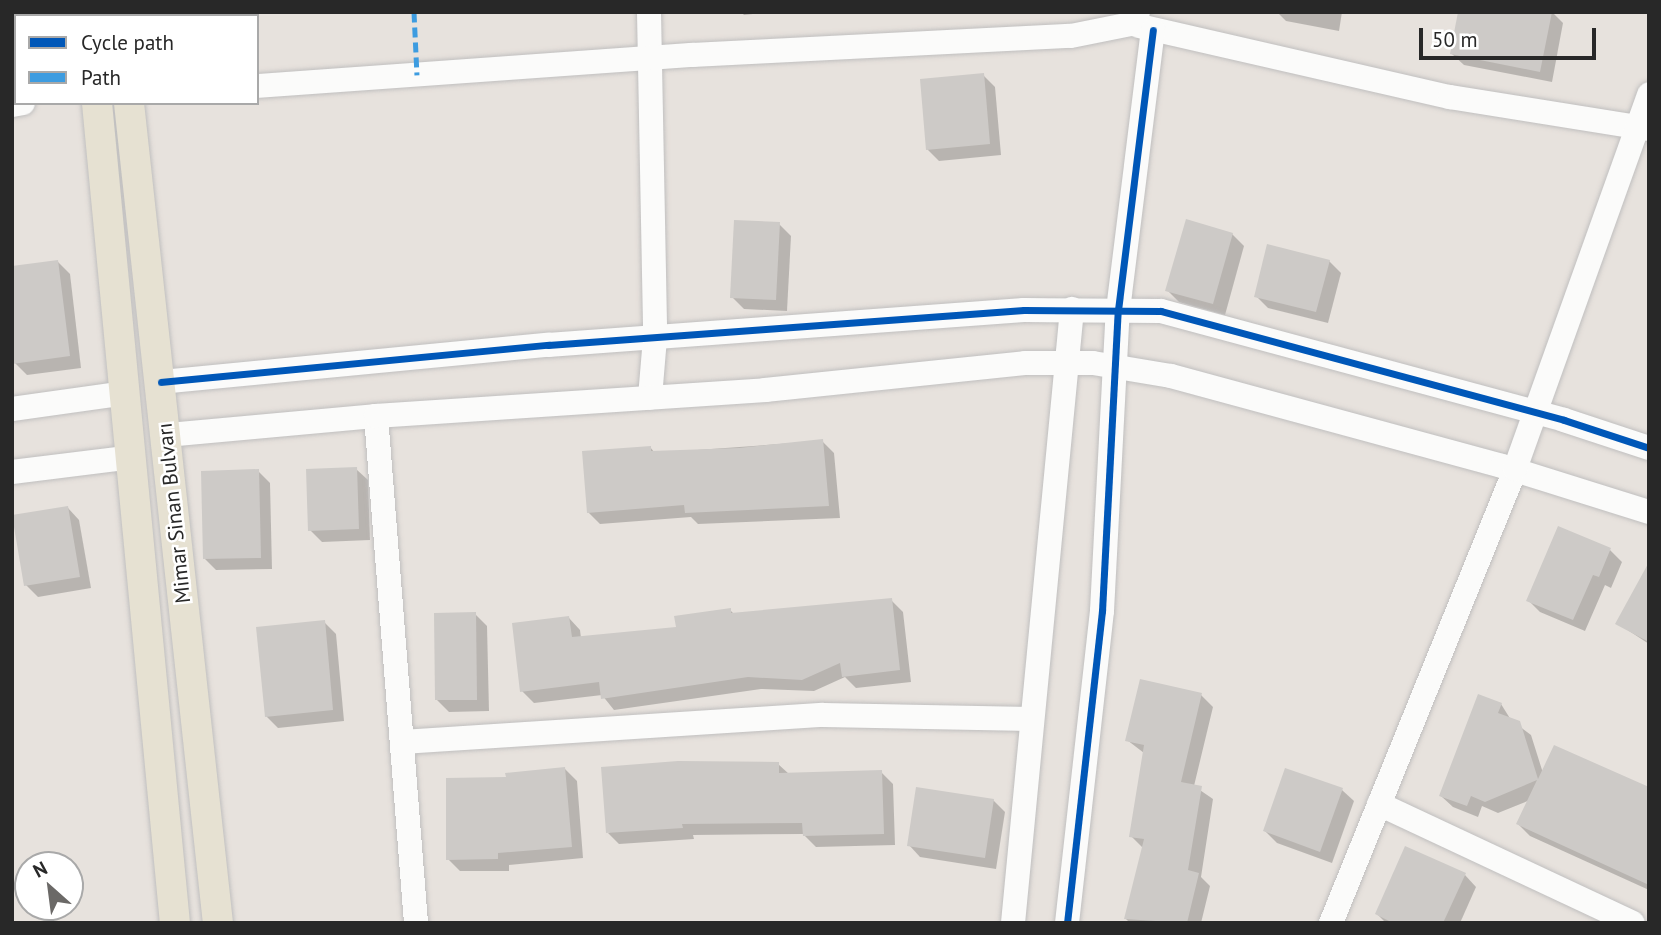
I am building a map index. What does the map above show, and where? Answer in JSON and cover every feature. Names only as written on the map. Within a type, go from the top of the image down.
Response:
[{"type":"main road","name":"Mimar Sinan Bulvarı","points":[[97,105],[175,923]]},
{"type":"main road","name":"Mimar Sinan Bulvarı","points":[[129,105],[218,923]]},
{"type":"street","points":[[649,12],[655,338],[650,398]]},
{"type":"street","points":[[1067,923],[1102,611],[1118,310],[1141,22]]},
{"type":"street","points":[[259,86],[651,58],[1071,36],[1141,22],[1450,97],[1643,128]]},
{"type":"street","points":[[1331,923],[1515,469],[1643,128],[1649,94]]},
{"type":"street","points":[[1013,923],[1072,309]]},
{"type":"street","points":[[161,382],[655,338],[1072,309],[1161,311],[1535,412],[1649,448]]},
{"type":"street","points":[[167,435],[376,416],[650,398],[1066,363],[1116,367],[1171,376],[1515,469],[1649,512]]},
{"type":"street","points":[[12,409],[126,393]]},
{"type":"street","points":[[376,416],[416,923]]},
{"type":"street","points":[[12,472],[132,457]]},
{"type":"street","points":[[402,742],[823,715],[1031,719]]},
{"type":"street","points":[[1379,804],[1633,923]]},
{"type":"building","points":[[1458,12],[1552,12],[1540,72],[1450,54]]},
{"type":"building","points":[[984,73],[990,144],[926,150],[920,79]]},
{"type":"building","points":[[1186,219],[1233,233],[1213,304],[1165,291]]},
{"type":"building","points":[[734,220],[780,222],[776,300],[730,298]]},
{"type":"building","points":[[1267,244],[1330,260],[1316,312],[1254,297]]},
{"type":"building","points":[[58,260],[70,356],[12,364],[12,266]]},
{"type":"building","points":[[823,439],[829,506],[685,513],[684,505],[587,513],[582,451],[651,446],[651,451],[739,448]]},
{"type":"building","points":[[357,467],[359,529],[308,531],[306,469]]},
{"type":"building","points":[[259,469],[261,558],[203,559],[201,471]]},
{"type":"building","points":[[68,506],[80,577],[24,586],[12,515]]},
{"type":"building","points":[[1558,526],[1611,548],[1599,577],[1593,575],[1573,620],[1526,601]]},
{"type":"building","points":[[1649,562],[1649,642],[1615,624]]},
{"type":"building","points":[[892,598],[900,670],[842,677],[840,663],[802,680],[748,677],[601,699],[599,682],[520,692],[512,623],[569,616],[572,637],[676,627],[674,616],[731,608],[731,613]]},
{"type":"building","points":[[476,612],[477,700],[435,700],[434,613]]},
{"type":"building","points":[[325,620],[333,710],[265,717],[256,627]]},
{"type":"building","points":[[1140,679],[1202,693],[1181,782],[1202,786],[1188,870],[1199,873],[1187,923],[1124,919],[1144,839],[1129,837],[1144,745],[1125,741]]},
{"type":"building","points":[[1478,694],[1502,703],[1498,713],[1520,721],[1538,779],[1554,745],[1649,787],[1649,885],[1516,824],[1537,780],[1485,802],[1471,796],[1467,806],[1439,796]]},
{"type":"building","points":[[678,761],[779,762],[779,773],[882,770],[884,834],[803,836],[802,823],[682,824],[683,828],[606,833],[601,767]]},
{"type":"building","points":[[565,767],[572,847],[498,853],[498,859],[446,860],[446,778],[506,777],[505,773]]},
{"type":"building","points":[[1285,768],[1343,788],[1320,852],[1263,831]]},
{"type":"building","points":[[916,787],[994,799],[985,858],[907,846]]},
{"type":"building","points":[[1405,846],[1466,873],[1443,923],[1393,923],[1375,914]]},
{"type":"marked path","points":[[414,12],[417,75]]},
{"type":"cycle path","points":[[1067,923],[1102,611],[1118,310],[1153,30]]},
{"type":"cycle path","points":[[161,382],[548,345],[1024,310],[1161,311],[1564,420],[1649,448]]}]
